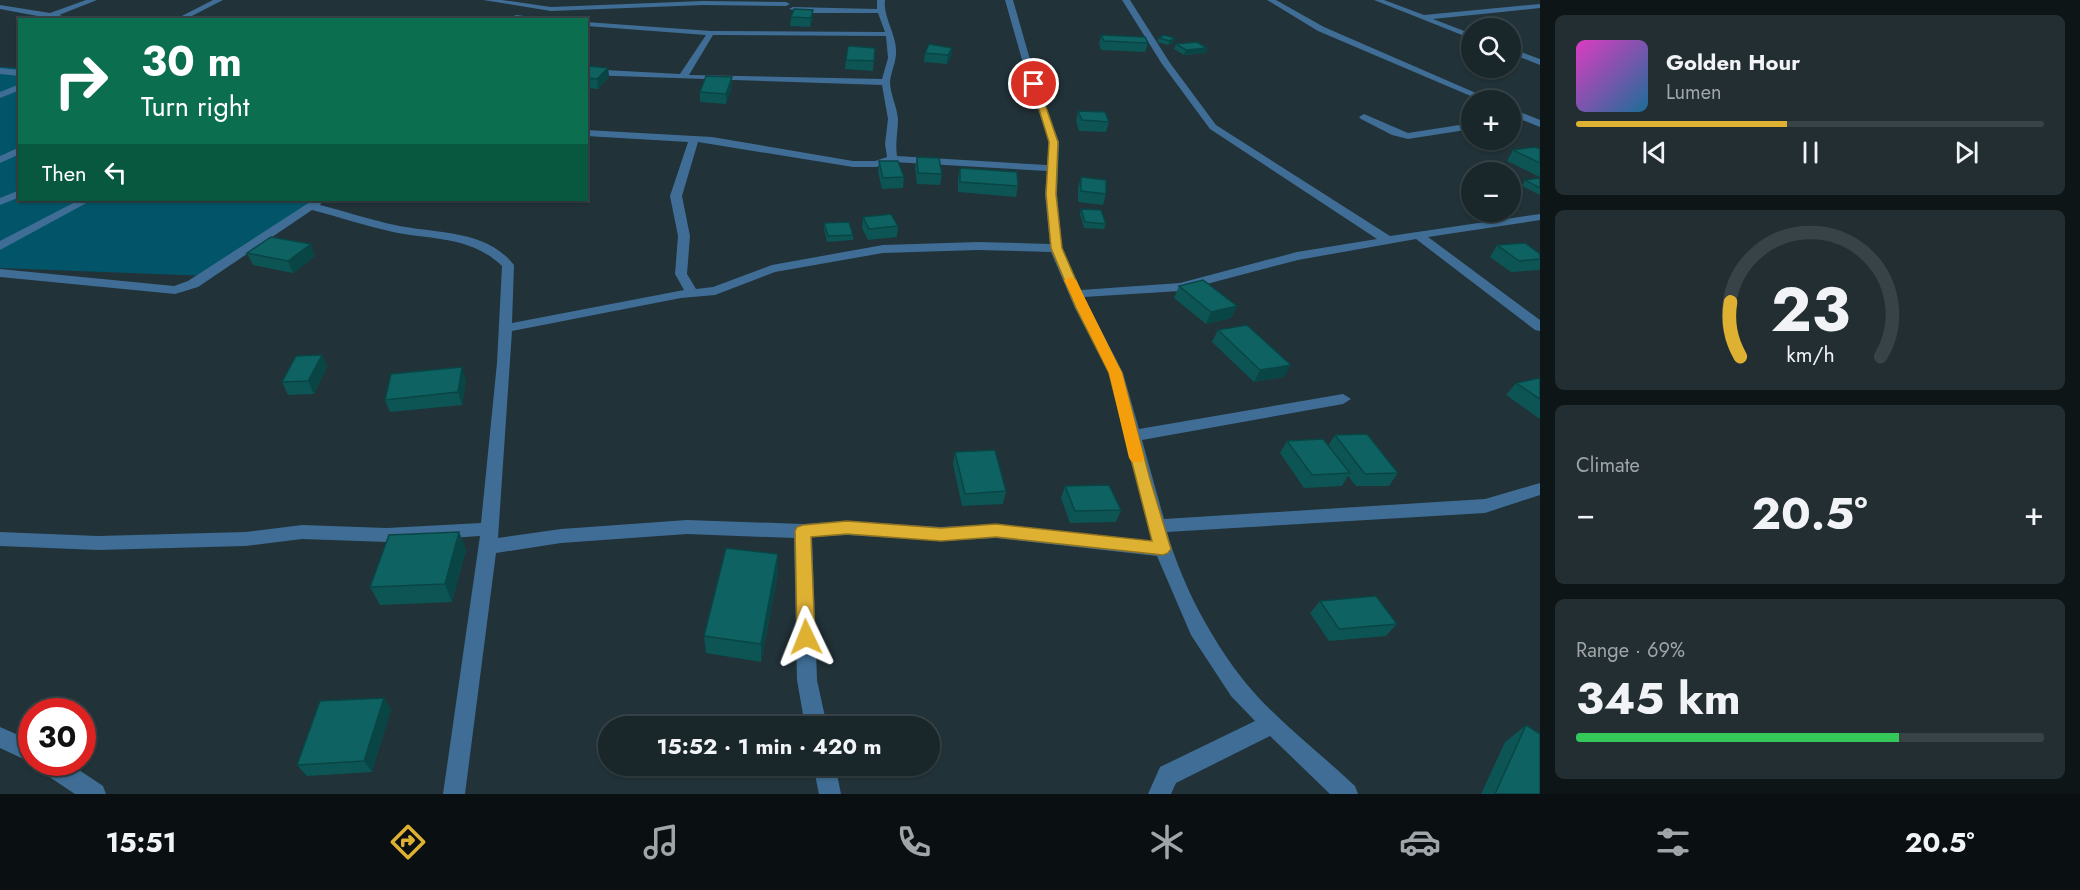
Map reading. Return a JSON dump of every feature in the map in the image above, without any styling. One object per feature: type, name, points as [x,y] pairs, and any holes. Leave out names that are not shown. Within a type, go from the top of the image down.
[{"type":"street","points":[[52,15],[93,0]]},
{"type":"street","points":[[181,18],[219,0]]},
{"type":"street","points":[[487,0],[551,9],[785,2],[789,7],[806,11],[880,11]]},
{"type":"street","points":[[880,0],[880,11],[884,15],[889,34],[892,57],[886,82],[893,119],[890,144],[892,159]]},
{"type":"street","points":[[1009,0],[1029,70],[1054,142],[1051,194],[1056,248],[1076,294],[1116,373],[1163,549],[1198,629],[1238,689],[1347,794]]},
{"type":"street","points":[[1126,0],[1166,64],[1213,127],[1387,240]]},
{"type":"street","points":[[1271,0],[1321,29],[1464,90]]},
{"type":"street","points":[[1378,0],[1461,33]]},
{"type":"street","points":[[1505,0],[1540,14]]},
{"type":"street","points":[[1421,18],[1540,6]]},
{"type":"street","points":[[0,7],[66,18]]},
{"type":"street","points":[[516,17],[524,18]]},
{"type":"street","points":[[588,24],[711,33],[889,34]]},
{"type":"street","points":[[683,77],[711,33]]},
{"type":"street","points":[[1521,54],[1540,62]]},
{"type":"street","points":[[0,71],[18,73]]},
{"type":"street","points":[[588,72],[886,82]]},
{"type":"street","points":[[0,95],[18,88]]},
{"type":"street","points":[[1364,117],[1395,133],[1408,136],[1461,128]]},
{"type":"street","points":[[1521,118],[1540,124]]},
{"type":"street","points":[[588,133],[694,139],[853,164],[876,164],[892,159],[1052,168]]},
{"type":"street","points":[[692,293],[681,274],[684,236],[676,196],[694,139]]},
{"type":"street","points":[[0,160],[18,151]]},
{"type":"street","points":[[0,202],[18,194]]},
{"type":"street","points":[[0,246],[84,201]]},
{"type":"street","points":[[0,273],[165,289],[183,288],[193,284],[316,203],[394,229],[459,237],[488,247],[499,254],[508,265],[506,328],[489,538],[454,794]]},
{"type":"street","points":[[1076,294],[1180,287],[1297,256],[1540,217]]},
{"type":"street","points":[[1418,235],[1540,327]]},
{"type":"street","points":[[506,328],[692,293],[715,291],[772,269],[883,249],[978,246],[1056,248]]},
{"type":"street","points":[[1131,436],[1342,399]]},
{"type":"street","points":[[1156,526],[1485,506],[1540,489]]},
{"type":"street","points":[[0,539],[98,543],[245,539],[302,532],[489,538],[561,536],[687,527],[803,531],[847,528],[941,534],[996,531],[1163,549]]},
{"type":"street","points":[[803,531],[807,680],[814,716]]},
{"type":"street","points":[[1159,794],[1168,776],[1272,724]]},
{"type":"street","points":[[0,737],[18,745]]},
{"type":"street","points":[[68,776],[95,794]]},
{"type":"street","points":[[826,776],[830,794]]},
{"type":"shaded area","points":[[0,67],[18,68],[18,201],[319,201],[208,276],[0,268]]},
{"type":"building","points":[[794,9],[813,10],[811,18],[791,17]]},
{"type":"building","points":[[1101,35],[1145,37],[1148,43],[1104,41]]},
{"type":"building","points":[[1164,35],[1175,38],[1170,41],[1159,38]]},
{"type":"building","points":[[1197,42],[1207,48],[1186,50],[1176,44]]},
{"type":"building","points":[[929,44],[952,48],[948,55],[925,53]]},
{"type":"building","points":[[848,46],[875,48],[874,61],[846,60]]},
{"type":"building","points":[[588,66],[608,68],[597,79],[588,78]]},
{"type":"building","points":[[706,76],[732,77],[726,94],[700,92]]},
{"type":"building","points":[[1078,111],[1105,112],[1109,122],[1082,120]]},
{"type":"building","points":[[1535,147],[1540,149],[1540,163],[1513,150]]},
{"type":"building","points":[[917,157],[939,158],[942,174],[918,173]]},
{"type":"building","points":[[879,161],[898,161],[904,177],[883,178]]},
{"type":"building","points":[[960,168],[1017,172],[1018,186],[960,182]]},
{"type":"building","points":[[1081,177],[1106,180],[1106,194],[1081,191]]},
{"type":"building","points":[[1540,178],[1540,188],[1525,180]]},
{"type":"building","points":[[1081,209],[1101,210],[1106,224],[1085,222]]},
{"type":"building","points":[[891,214],[898,226],[869,229],[863,217]]},
{"type":"building","points":[[849,222],[853,235],[828,236],[824,223]]},
{"type":"building","points":[[271,237],[311,244],[288,261],[247,253]]},
{"type":"building","points":[[1525,243],[1540,254],[1540,259],[1519,261],[1497,245]]},
{"type":"building","points":[[1203,280],[1237,306],[1211,312],[1179,286]]},
{"type":"building","points":[[1247,325],[1291,365],[1260,370],[1218,330]]},
{"type":"building","points":[[322,355],[308,381],[282,382],[296,356]]},
{"type":"building","points":[[462,367],[458,392],[385,400],[391,374]]},
{"type":"building","points":[[1540,378],[1540,399],[1516,383]]},
{"type":"building","points":[[1367,434],[1398,473],[1365,474],[1335,435]]},
{"type":"building","points":[[1323,439],[1350,473],[1312,475],[1287,441]]},
{"type":"building","points":[[995,450],[1006,491],[965,494],[955,452]]},
{"type":"building","points":[[1109,485],[1121,510],[1075,511],[1065,486]]},
{"type":"building","points":[[459,532],[445,584],[370,587],[389,535]]},
{"type":"building","points":[[726,548],[778,554],[761,644],[704,636]]},
{"type":"building","points":[[1376,596],[1397,624],[1339,629],[1320,601]]},
{"type":"building","points":[[384,698],[364,761],[297,765],[320,701]]},
{"type":"building","points":[[1526,725],[1540,734],[1540,794],[1495,794]]},
{"type":"slow traffic","points":[[1070,280],[1116,373],[1137,458]]},
{"type":"route","points":[[806,637],[803,531],[847,528],[941,534],[996,531],[1163,549],[1142,479],[1116,373],[1082,308],[1056,248],[1051,194],[1054,142],[1034,84]]}]
